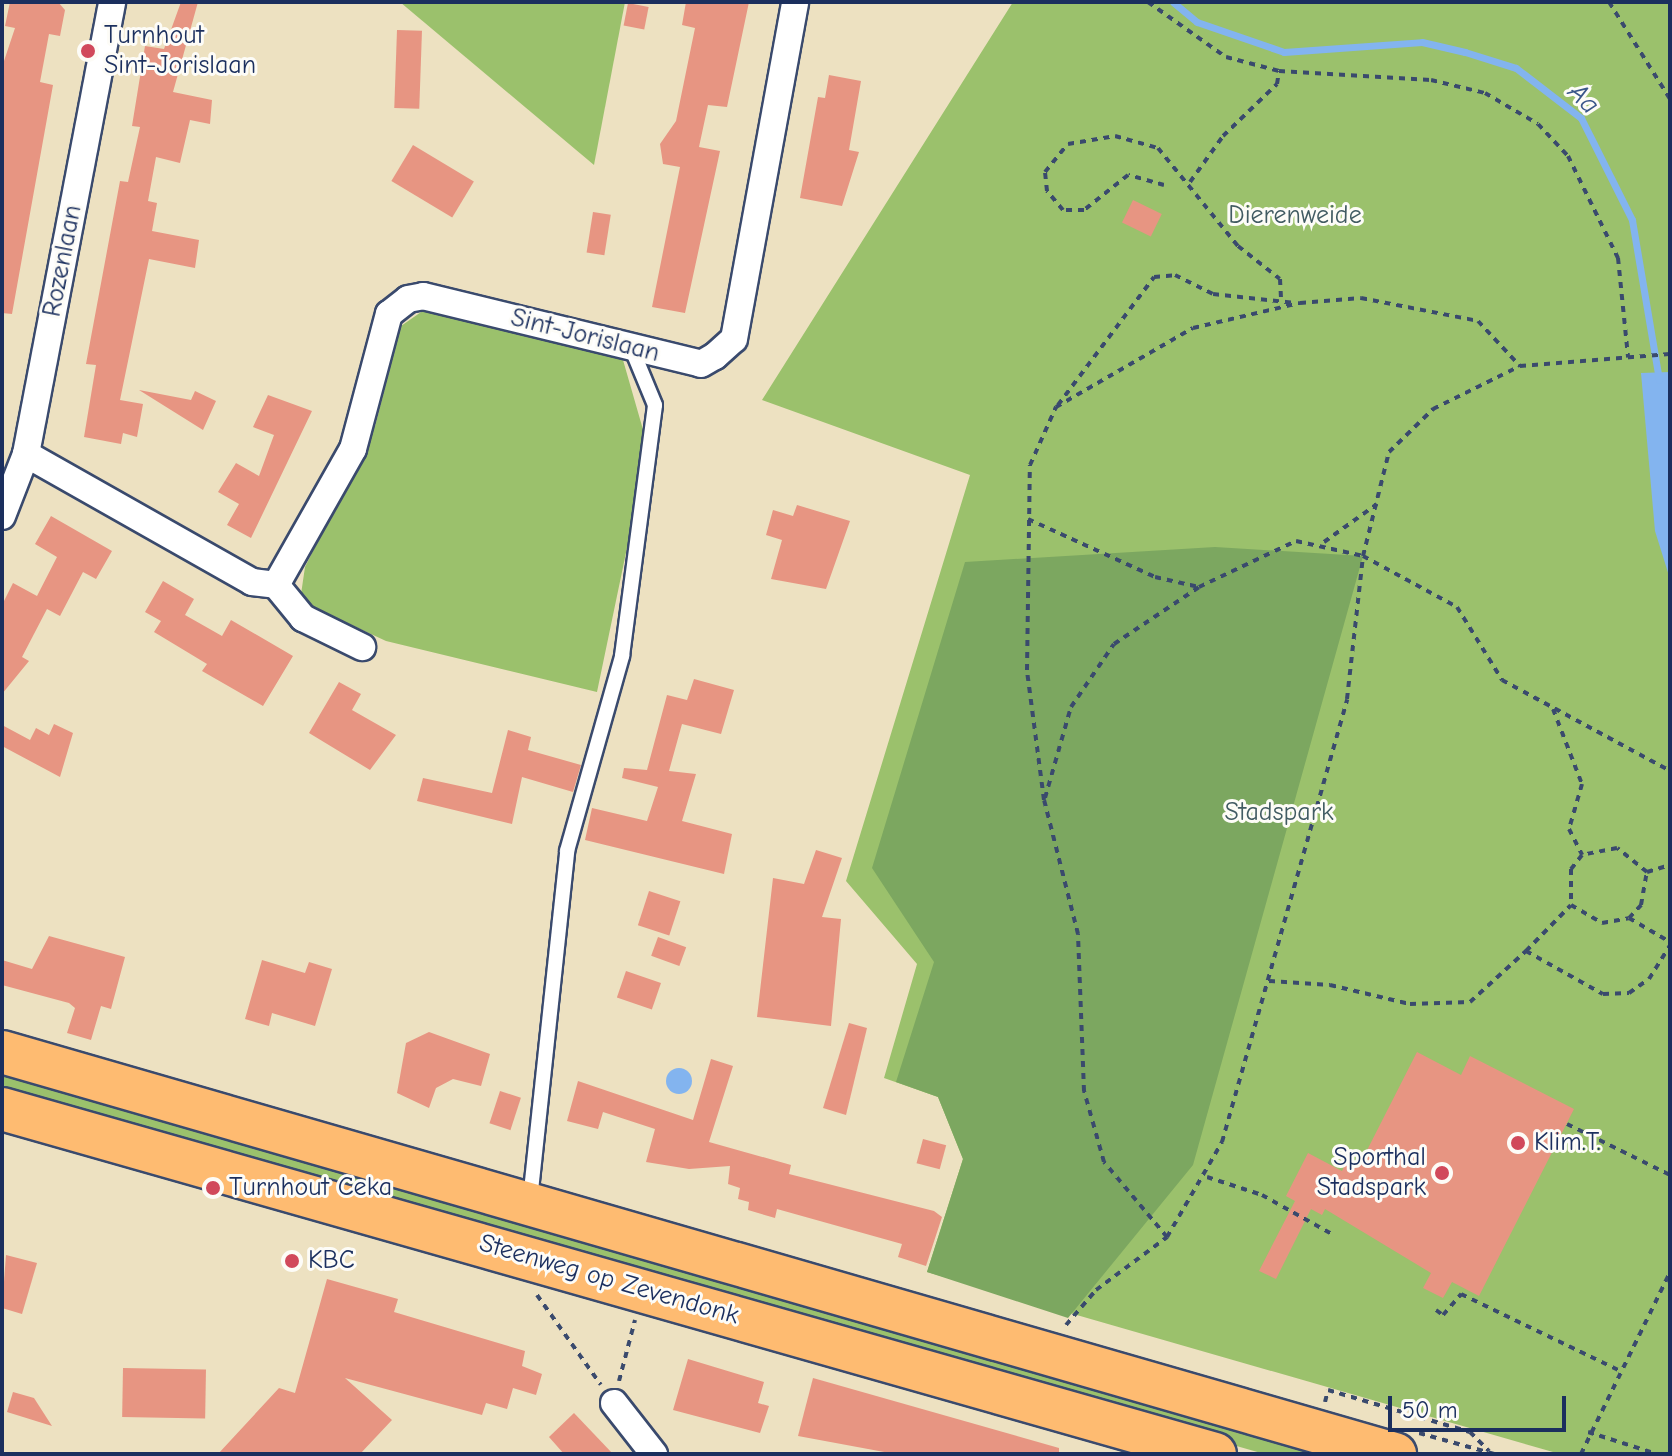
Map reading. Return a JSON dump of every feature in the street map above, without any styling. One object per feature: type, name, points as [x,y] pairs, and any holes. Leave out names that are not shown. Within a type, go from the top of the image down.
[{"type":"main road","name":"Steenweg op Zevendonk","points":[[2,1052],[530,1200],[1395,1454]]},
{"type":"main road","name":"Steenweg op Zevendonk","points":[[2,1109],[1215,1454]]},
{"type":"street","name":"Rozenlaan","points":[[2,516],[26,454],[112,2]]},
{"type":"street","name":"Sint-Jorislaan","points":[[276,585],[353,449],[389,314],[408,299],[423,296],[701,364],[734,339],[795,2]]},
{"type":"street","points":[[26,454],[252,582],[276,585],[303,618],[362,647]]},
{"type":"street","points":[[614,1403],[654,1454]]},
{"type":"lane","points":[[530,1200],[567,851],[622,656],[655,405],[631,347]]},
{"type":"path","points":[[1148,2],[1226,57],[1279,71],[1431,80],[1485,93],[1538,124],[1568,156],[1618,258],[1628,357]]},
{"type":"path","points":[[1609,2],[1670,99]]},
{"type":"path","points":[[1190,182],[1223,136],[1277,84],[1279,71]]},
{"type":"path","points":[[1164,185],[1128,175],[1084,210],[1063,210],[1047,191],[1045,172],[1068,144],[1115,136],[1158,148],[1190,182],[1238,246],[1280,279],[1281,301]]},
{"type":"path","points":[[1167,1237],[1104,1162],[1084,1091],[1078,934],[1044,800],[1027,670],[1030,465],[1056,407],[1154,277],[1175,275],[1213,294],[1300,303]]},
{"type":"path","points":[[1056,407],[1193,328],[1300,303],[1361,298],[1478,321],[1520,366]]},
{"type":"path","points":[[1064,1332],[1096,1290],[1167,1237],[1207,1177],[1269,981],[1347,699],[1363,556],[1389,452],[1433,409],[1520,366],[1670,354]]},
{"type":"path","points":[[1324,542],[1377,504]]},
{"type":"path","points":[[1028,519],[1155,577],[1199,587]]},
{"type":"path","points":[[1044,800],[1071,707],[1114,644],[1199,587],[1296,541],[1324,542],[1363,556],[1457,607],[1502,680],[1670,771]]},
{"type":"path","points":[[1552,707],[1582,784],[1569,829],[1582,855]]},
{"type":"path","points":[[1269,981],[1330,985],[1410,1004],[1470,1002],[1571,905],[1571,869],[1582,855],[1617,848],[1647,872]]},
{"type":"path","points":[[1647,872],[1670,865]]},
{"type":"path","points":[[1571,905],[1602,923],[1629,918],[1641,905],[1647,872]]},
{"type":"path","points":[[1526,951],[1603,994],[1629,993],[1649,979],[1670,944],[1629,918]]},
{"type":"path","points":[[1567,1124],[1670,1175]]},
{"type":"path","points":[[1207,1177],[1262,1195],[1334,1235]]},
{"type":"path","points":[[531,1257],[535,1293],[614,1403]]},
{"type":"path","points":[[1581,1454],[1588,1432],[1670,1272]]},
{"type":"path","points":[[614,1403],[641,1289]]},
{"type":"path","points":[[1436,1310],[1443,1315],[1461,1294],[1620,1371]]},
{"type":"path","points":[[1351,1397],[1376,1408],[1470,1432],[1492,1454]]},
{"type":"path","points":[[1588,1432],[1657,1454]]},
{"type":"green space","points":[[400,2],[625,2],[594,165]]},
{"type":"green space","name":"Stadspark","points":[[1013,2],[1670,2],[1670,1454],[1560,1454],[927,1272],[963,1159],[938,1097],[884,1078],[917,964],[846,881],[970,475],[762,400]]},
{"type":"green space","points":[[424,310],[623,360],[648,447],[597,692],[386,641],[300,601],[305,567],[375,426],[401,326]]},
{"type":"green space","points":[[1215,547],[1363,556],[1193,1165],[1068,1318],[927,1272],[963,1159],[938,1097],[896,1082],[934,962],[872,868],[965,562]]},
{"type":"green space","points":[[2,1066],[1342,1450],[1341,1454],[1264,1454],[2,1092]]},
{"type":"water","points":[[1670,372],[1670,579],[1655,531],[1641,373]]},
{"type":"water","points":[[679,1068],[688,1072],[692,1081],[688,1090],[679,1094],[670,1090],[666,1081],[670,1072]]},
{"type":"building","points":[[10,2],[58,2],[65,10],[60,36],[49,34],[40,82],[53,85],[12,314],[2,313],[2,67],[15,28],[5,26]]},
{"type":"building","points":[[181,2],[198,2],[173,92],[212,100],[210,124],[190,120],[180,163],[156,157],[148,201],[157,203],[152,231],[199,240],[195,268],[149,259],[120,400],[143,404],[137,437],[123,433],[121,444],[84,437],[96,365],[86,364],[120,181],[128,182],[140,127],[132,126],[145,46],[164,49]]},
{"type":"building","points":[[686,2],[749,2],[727,107],[708,105],[699,147],[720,151],[685,313],[652,307],[680,167],[663,164],[660,144],[676,121],[695,28],[682,25]]},
{"type":"building","points":[[628,3],[649,7],[644,30],[624,26]]},
{"type":"building","points":[[397,30],[422,31],[419,109],[394,108]]},
{"type":"building","points":[[829,75],[861,81],[849,150],[859,152],[842,206],[800,198],[818,97],[825,98]]},
{"type":"building","points":[[413,145],[474,182],[452,218],[391,181]]},
{"type":"building","points":[[1133,200],[1162,214],[1151,236],[1122,222]]},
{"type":"building","points":[[593,212],[611,215],[604,255],[587,252]]},
{"type":"building","points":[[139,390],[191,400],[195,391],[216,401],[203,430]]},
{"type":"building","points":[[268,395],[312,411],[251,538],[227,525],[239,504],[218,492],[236,463],[259,476],[274,435],[253,427]]},
{"type":"building","points":[[797,505],[850,521],[826,589],[771,579],[782,540],[766,535],[773,510],[793,516]]},
{"type":"building","points":[[51,516],[112,551],[96,579],[83,572],[60,616],[47,609],[22,657],[29,661],[2,694],[2,605],[13,583],[37,596],[57,557],[35,544]]},
{"type":"building","points":[[163,581],[194,599],[185,615],[222,636],[231,620],[293,656],[263,706],[202,671],[207,664],[154,632],[161,621],[145,612]]},
{"type":"building","points":[[694,679],[734,690],[721,734],[682,724],[669,771],[696,774],[682,821],[732,834],[724,874],[585,840],[592,808],[647,821],[658,787],[622,778],[624,768],[647,770],[667,695],[687,700]]},
{"type":"building","points":[[339,682],[361,694],[352,710],[396,735],[370,770],[309,733]]},
{"type":"building","points":[[54,724],[73,733],[60,777],[2,746],[2,725],[30,740],[36,728],[49,735]]},
{"type":"building","points":[[508,730],[531,737],[528,750],[581,765],[573,792],[522,777],[512,824],[417,801],[423,778],[492,793]]},
{"type":"building","points":[[816,850],[842,858],[822,917],[841,919],[831,1026],[757,1017],[773,878],[804,884]]},
{"type":"building","points":[[649,891],[680,901],[669,935],[638,925]]},
{"type":"building","points":[[49,936],[125,957],[111,1009],[101,1006],[91,1040],[67,1033],[75,1008],[69,1003],[2,985],[2,960],[32,969]]},
{"type":"building","points":[[658,937],[686,947],[679,966],[651,956]]},
{"type":"building","points":[[262,960],[305,973],[309,962],[332,969],[315,1026],[272,1013],[269,1026],[245,1019]]},
{"type":"building","points":[[626,971],[661,983],[652,1010],[617,997]]},
{"type":"building","points":[[849,1023],[867,1028],[846,1115],[823,1108]]},
{"type":"building","points":[[429,1032],[490,1054],[481,1086],[453,1079],[436,1088],[429,1108],[397,1093],[406,1043]]},
{"type":"building","name":"Sporthal Stadspark","points":[[1417,1052],[1461,1075],[1470,1056],[1574,1109],[1479,1296],[1452,1282],[1443,1298],[1423,1288],[1431,1273],[1325,1209],[1322,1215],[1311,1209],[1276,1279],[1259,1271],[1295,1201],[1286,1196],[1308,1153],[1342,1171],[1348,1158],[1360,1164]]},
{"type":"building","points":[[711,1059],[733,1066],[709,1142],[791,1165],[789,1174],[934,1211],[942,1217],[926,1266],[898,1257],[902,1244],[777,1209],[775,1218],[748,1210],[749,1202],[738,1199],[740,1188],[728,1184],[730,1166],[689,1169],[646,1162],[655,1129],[603,1112],[598,1129],[567,1121],[578,1081],[693,1120]]},
{"type":"building","points":[[500,1091],[521,1098],[510,1130],[489,1123]]},
{"type":"building","points":[[923,1139],[946,1145],[940,1169],[917,1163]]},
{"type":"building","points":[[6,1255],[37,1263],[22,1314],[2,1308]]},
{"type":"building","points":[[327,1279],[398,1299],[394,1312],[525,1351],[522,1366],[542,1374],[536,1395],[513,1388],[507,1409],[486,1403],[482,1415],[345,1378],[392,1420],[360,1454],[218,1454],[279,1388],[295,1393]]},
{"type":"building","points":[[688,1359],[764,1382],[758,1403],[769,1406],[760,1433],[673,1410]]},
{"type":"building","points":[[123,1368],[206,1369],[205,1418],[122,1417]]},
{"type":"building","points":[[813,1378],[1059,1448],[1059,1454],[895,1454],[798,1436]]},
{"type":"building","points":[[13,1392],[34,1398],[52,1426],[7,1412]]},
{"type":"building","points":[[574,1413],[613,1454],[564,1454],[549,1437]]},
{"type":"waterway","name":"Aa","points":[[1173,2],[1197,22],[1284,52],[1422,42],[1465,52],[1516,68],[1581,118],[1632,220],[1659,380]]},
{"type":"place","name":"Turnhout Sint-Jorislaan","points":[[88,51]]},
{"type":"place","name":"Klim.T.","points":[[1518,1143]]},
{"type":"place","name":"Sporthal Stadspark","points":[[1442,1173]]},
{"type":"place","name":"Turnhout Ceka","points":[[213,1188]]},
{"type":"place","name":"KBC","points":[[292,1261]]},
{"type":"park label","name":"Dierenweide","points":[[1295,216]]}]
